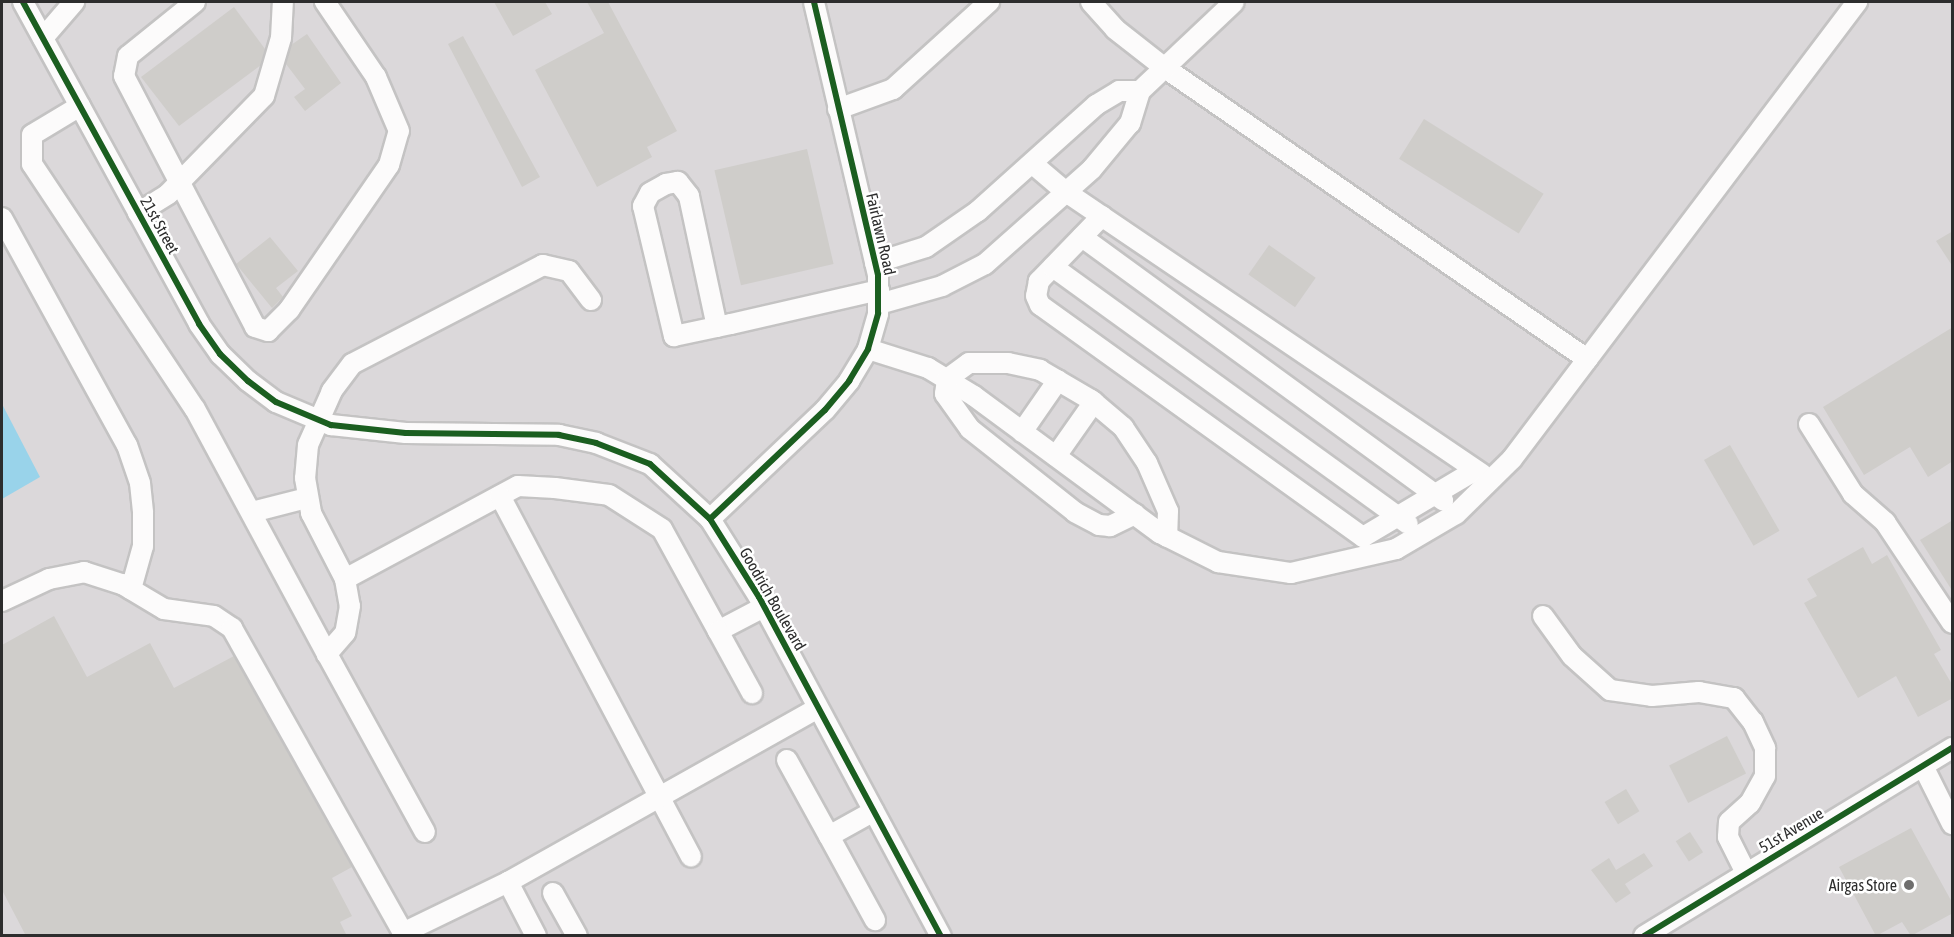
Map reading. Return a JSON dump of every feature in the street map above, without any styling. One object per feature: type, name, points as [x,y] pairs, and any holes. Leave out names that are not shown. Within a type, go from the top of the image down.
[{"type":"street","name":"21st Street","points":[[23,2],[199,324],[220,354],[276,402],[318,422]]},
{"type":"street","points":[[43,38],[74,2]]},
{"type":"street","points":[[195,2],[128,56],[124,76],[255,327],[268,331],[289,310],[389,165],[399,131],[376,77],[325,2]]},
{"type":"street","points":[[138,213],[179,183],[264,96],[281,38],[283,2]]},
{"type":"street","name":"Fairlawn Road","points":[[710,519],[825,410],[868,349],[879,297],[875,263],[814,2]]},
{"type":"street","points":[[838,109],[893,89],[930,60],[989,2]]},
{"type":"street","points":[[1091,2],[1115,29],[1165,68],[1587,359]]},
{"type":"street","points":[[717,327],[688,195],[678,182],[666,184],[650,193],[643,206],[674,336],[942,286],[985,264],[1066,192],[1130,123],[1140,91],[1234,2]]},
{"type":"street","points":[[868,349],[928,368],[1056,456],[1167,537],[1218,562],[1291,573],[1396,549],[1455,514],[1512,459],[1857,2]]},
{"type":"street","points":[[875,263],[926,247],[978,211],[1096,105],[1119,90],[1140,91]]},
{"type":"street","points":[[80,106],[32,135],[32,164],[195,409],[424,832]]},
{"type":"street","points":[[1033,164],[1066,192],[1489,481]]},
{"type":"street","points":[[1102,216],[1036,288],[1040,305],[1363,537],[1373,554]]},
{"type":"street","points":[[2,218],[127,445],[140,483],[143,546],[131,589]]},
{"type":"street","points":[[1082,237],[1437,493],[1455,514]]},
{"type":"street","points":[[327,654],[345,633],[350,606],[345,579],[307,498],[308,445],[332,391],[352,364],[543,265],[569,271],[591,300]]},
{"type":"street","points":[[1053,267],[1398,516],[1419,535]]},
{"type":"street","points":[[1135,514],[1110,526],[1099,525],[1075,512],[970,429],[945,394],[947,380],[956,369],[978,361],[1040,370],[1094,402],[1123,427],[1147,463],[1168,511],[1167,537]]},
{"type":"street","points":[[1022,432],[1058,380]]},
{"type":"street","points":[[1056,456],[1094,402]]},
{"type":"street","name":"Goodrich Boulevard","points":[[318,422],[368,431],[559,435],[596,443],[650,464],[710,519],[764,607],[941,936]]},
{"type":"street","points":[[1809,424],[1853,494],[1885,522],[1953,623]]},
{"type":"street","points":[[1363,537],[1469,474],[1471,467]]},
{"type":"street","points":[[345,579],[518,486],[609,495],[631,506],[662,529],[752,693]]},
{"type":"street","points":[[500,496],[691,856]]},
{"type":"street","points":[[252,512],[307,498]]},
{"type":"street","points":[[2,601],[49,579],[84,572],[131,589],[164,609],[214,616],[232,628],[404,933],[508,882],[818,708]]},
{"type":"street","points":[[718,631],[764,607]]},
{"type":"street","points":[[1543,616],[1572,656],[1610,690],[1652,696],[1699,692],[1734,698],[1753,722],[1765,748],[1765,776],[1750,803],[1729,822],[1728,837],[1746,873]]},
{"type":"street","name":"51st Avenue","points":[[1644,936],[1953,748]]},
{"type":"street","points":[[787,760],[875,920]]},
{"type":"street","points":[[1923,766],[1953,824]]},
{"type":"street","points":[[830,836],[874,811]]},
{"type":"street","points":[[508,882],[536,936]]},
{"type":"street","points":[[554,893],[577,936]]},
{"type":"shaded area","points":[[2,2],[1952,2],[1952,936],[2,936]]},
{"type":"water","points":[[2,404],[40,477],[2,499]]},
{"type":"building","points":[[494,2],[545,2],[552,14],[513,36]]},
{"type":"building","points":[[587,2],[608,2],[677,131],[647,147],[652,157],[597,187],[535,70],[604,33]]},
{"type":"building","points":[[234,7],[265,49],[261,65],[179,126],[141,77]]},
{"type":"building","points":[[307,34],[341,83],[305,111],[294,97],[305,89],[286,64],[291,45]]},
{"type":"building","points":[[463,36],[540,177],[522,187],[448,44]]},
{"type":"building","points":[[1424,119],[1544,194],[1519,234],[1399,159]]},
{"type":"building","points":[[807,149],[834,264],[741,285],[714,170]]},
{"type":"building","points":[[1953,231],[1953,267],[1936,241]]},
{"type":"building","points":[[270,237],[298,271],[276,288],[283,297],[272,308],[236,264]]},
{"type":"building","points":[[1269,245],[1316,278],[1295,307],[1248,274]]},
{"type":"building","points":[[1953,327],[1953,461],[1928,477],[1910,447],[1864,475],[1823,407]]},
{"type":"building","points":[[1730,445],[1780,531],[1754,546],[1704,460]]},
{"type":"building","points":[[1953,520],[1953,592],[1920,540]]},
{"type":"building","points":[[1863,547],[1872,564],[1887,555],[1941,650],[1934,654],[1953,686],[1953,698],[1918,717],[1896,676],[1858,698],[1804,603],[1817,596],[1807,579]]},
{"type":"building","points":[[54,616],[87,677],[150,643],[174,688],[234,656],[352,867],[332,878],[352,916],[340,922],[347,936],[26,936],[2,890],[2,645]]},
{"type":"building","points":[[1727,736],[1746,773],[1688,803],[1669,766]]},
{"type":"building","points":[[1626,789],[1639,811],[1618,824],[1605,802]]},
{"type":"building","points":[[1911,828],[1953,904],[1953,913],[1911,936],[1902,922],[1876,936],[1839,867]]},
{"type":"building","points":[[1690,832],[1703,852],[1689,861],[1676,841]]},
{"type":"building","points":[[1644,853],[1653,866],[1625,884],[1631,893],[1616,903],[1591,870],[1609,858],[1616,870]]},
{"type":"cycle path","points":[[23,2],[199,324],[220,354],[248,381],[276,402],[331,425],[406,433],[559,435],[596,443],[650,464],[710,519],[759,597],[941,936]]},
{"type":"cycle path","points":[[710,519],[825,410],[849,381],[868,349],[878,313],[878,275],[814,2]]},
{"type":"cycle path","points":[[1644,936],[1952,748]]},
{"type":"place","name":"Airgas Store","points":[[1909,885]]}]
